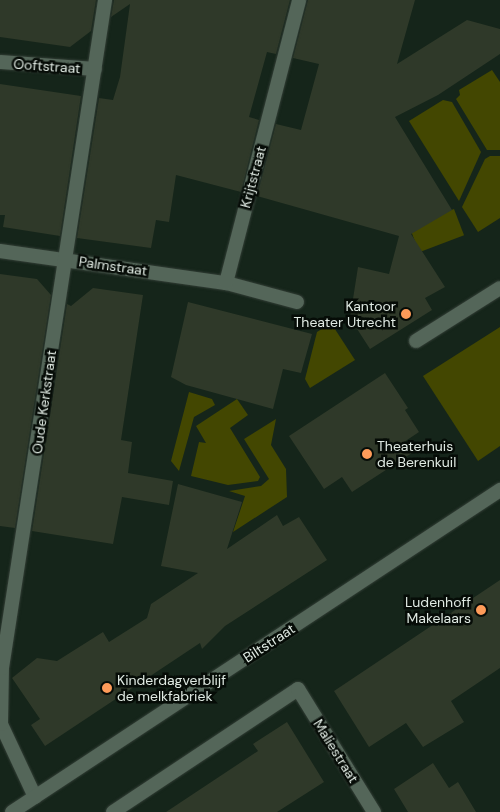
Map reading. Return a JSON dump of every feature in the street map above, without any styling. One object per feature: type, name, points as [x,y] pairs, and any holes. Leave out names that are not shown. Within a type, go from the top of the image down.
[{"type":"street","name":"Oude Kerkstraat","points":[[35,797],[1,724],[2,668],[105,0]]},
{"type":"street","name":"Krijtstraat","points":[[226,283],[300,0]]},
{"type":"street","name":"Ooftstraat","points":[[0,62],[94,70]]},
{"type":"street","name":"Palmstraat","points":[[0,251],[226,283]]},
{"type":"street","points":[[226,283],[297,302]]},
{"type":"street","points":[[416,341],[500,288]]},
{"type":"street","name":"Biltstraat","points":[[12,812],[500,490]]},
{"type":"street","name":"Maliestraat","points":[[113,812],[298,689],[374,812]]},
{"type":"shaded area","points":[[492,70],[500,82],[500,150],[487,150],[456,99],[460,95],[459,90]]},
{"type":"shaded area","points":[[443,100],[452,102],[481,152],[459,201],[409,121]]},
{"type":"shaded area","points":[[490,156],[500,156],[500,218],[478,232],[462,207],[485,159]]},
{"type":"shaded area","points":[[454,209],[464,235],[419,252],[409,226]]},
{"type":"shaded area","points":[[331,323],[355,360],[310,388],[305,379],[317,332]]},
{"type":"shaded area","points":[[500,327],[500,446],[478,461],[423,376]]},
{"type":"shaded area","points":[[189,392],[212,399],[215,405],[194,417],[179,471],[171,461]]},
{"type":"shaded area","points":[[237,399],[248,415],[230,428],[260,477],[258,481],[228,485],[191,476],[199,442],[206,443],[196,426]]},
{"type":"shaded area","points":[[276,419],[271,445],[286,469],[287,497],[233,532],[245,496],[229,491],[261,486],[269,479],[244,439]]},
{"type":"building","points":[[0,0],[96,0],[91,31],[70,47],[0,37]]},
{"type":"building","points":[[114,0],[290,0],[276,54],[267,52],[249,117],[259,120],[241,192],[176,175],[169,222],[156,220],[151,248],[77,238],[99,98],[113,100],[120,77],[130,4],[111,17]]},
{"type":"building","points":[[308,0],[415,0],[397,64],[467,20],[500,29],[500,54],[438,95],[395,117],[452,210],[411,234],[445,287],[425,298],[432,310],[370,349],[350,318],[358,267],[389,274],[399,236],[257,196],[276,124],[301,130],[319,64],[293,58]]},
{"type":"building","points":[[0,84],[81,96],[60,236],[3,227],[5,215],[0,215]]},
{"type":"building","points":[[0,274],[37,279],[51,295],[15,528],[0,526]]},
{"type":"building","points":[[93,288],[143,295],[121,440],[132,442],[128,473],[173,481],[169,505],[122,497],[113,544],[32,531],[67,304],[71,306]]},
{"type":"building","points":[[188,302],[312,334],[301,373],[283,369],[273,409],[186,385],[171,377]]},
{"type":"building","points":[[385,373],[408,408],[405,410],[419,432],[404,442],[412,453],[352,492],[342,477],[324,489],[289,436]]},
{"type":"building","points":[[178,484],[242,502],[227,549],[277,515],[283,526],[299,517],[327,560],[225,626],[202,649],[200,643],[45,746],[31,725],[40,719],[12,678],[37,658],[57,661],[103,632],[109,642],[147,618],[151,604],[198,573],[161,566]]},
{"type":"building","points":[[500,580],[500,668],[451,701],[464,722],[423,747],[406,723],[369,747],[334,691]]},
{"type":"building","points":[[287,722],[324,782],[277,812],[166,812],[258,751],[253,744]]},
{"type":"building","points":[[433,763],[449,788],[458,782],[476,812],[408,812],[394,789]]},
{"type":"place","name":"Kantoor Theater Utrecht","points":[[406,314]]},
{"type":"place","name":"Theaterhuis de Berenkuil","points":[[367,454]]},
{"type":"place","name":"Ludenhoff Makelaars","points":[[481,610]]},
{"type":"place","name":"Kinderdagverblijf de melkfabriek","points":[[107,688]]}]
